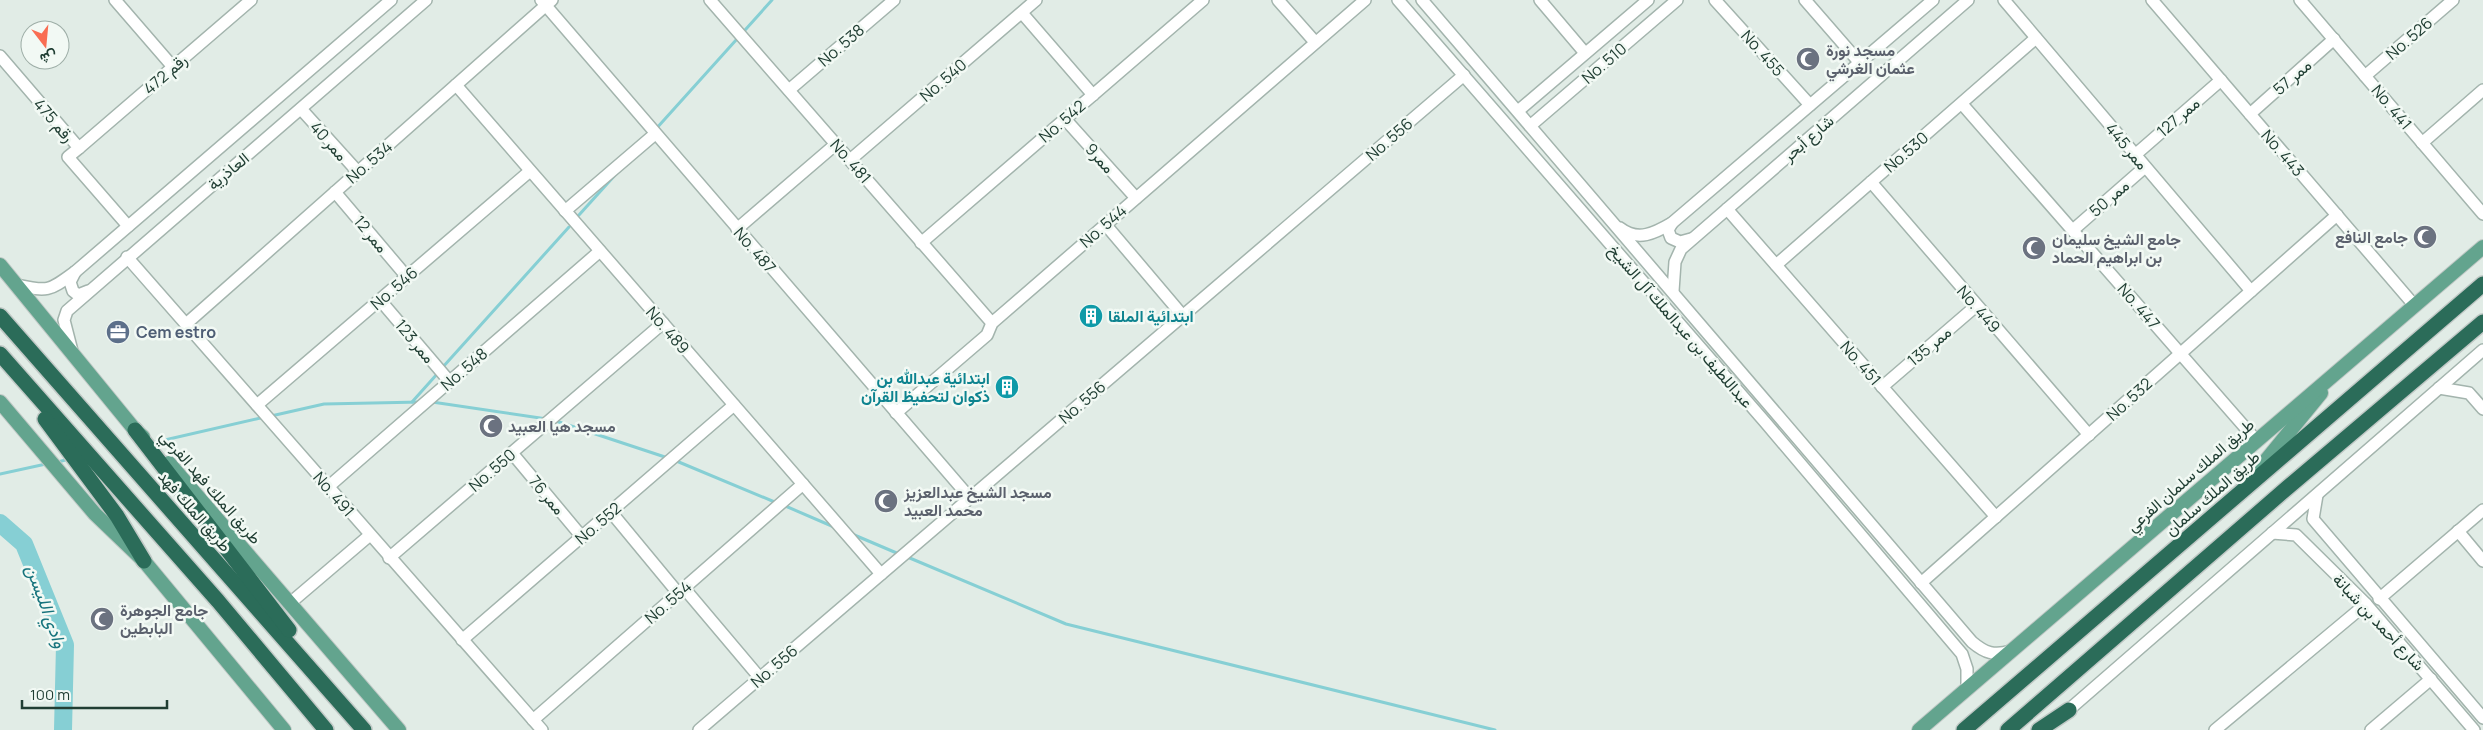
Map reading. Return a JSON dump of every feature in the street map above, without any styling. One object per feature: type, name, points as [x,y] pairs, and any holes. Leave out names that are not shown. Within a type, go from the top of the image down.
[{"type":"highway","name":"طريق الملك سلمان","points":[[1964,730],[2242,489],[2483,284]]},
{"type":"highway","name":"طريق الملك فهد","points":[[0,316],[364,730]]},
{"type":"highway","points":[[2008,730],[2287,488],[2483,322]]},
{"type":"highway","points":[[0,354],[218,600],[326,730]]},
{"type":"highway","points":[[15,372],[38,410],[117,516],[144,561]]},
{"type":"highway","points":[[134,430],[322,671],[334,695]]},
{"type":"highway","points":[[2039,730],[2068,710]]},
{"type":"main road","name":"طريق الملك سلمان الفرعي","points":[[1920,730],[2483,247]]},
{"type":"main road","name":"طريق الملك فهد الفرعي","points":[[0,264],[134,430],[157,449],[398,730]]},
{"type":"main road","points":[[2242,489],[2344,366]]},
{"type":"main road","points":[[0,402],[95,514],[144,561],[284,730]]},
{"type":"street","points":[[115,0],[173,67]]},
{"type":"street","name":"رقم 472","points":[[79,148],[251,0]]},
{"type":"street","name":"العاذرية","points":[[17,285],[42,290],[52,288],[75,272],[391,0]]},
{"type":"street","name":"العاذرية","points":[[74,358],[64,320],[67,311],[88,290],[426,0]]},
{"type":"street","points":[[713,4],[726,0]]},
{"type":"street","name":"No. 538","points":[[789,90],[894,0]]},
{"type":"street","name":"No. 540","points":[[850,160],[1036,0]]},
{"type":"street","name":"No. 542","points":[[921,243],[1203,0]]},
{"type":"street","points":[[1278,0],[1315,42]]},
{"type":"street","name":"No. 544","points":[[896,413],[987,335],[992,323],[1365,0]]},
{"type":"street","name":"عبداللطيف بن عبدالملك آل الشيخ","points":[[1398,0],[1765,422],[1962,654]]},
{"type":"street","name":"عبداللطيف بن عبدالملك آل الشيخ","points":[[1422,0],[1972,642]]},
{"type":"street","points":[[1540,0],[1586,53]]},
{"type":"street","name":"No. 510","points":[[1518,111],[1648,0]]},
{"type":"street","name":"No. 510","points":[[1530,126],[1677,0]]},
{"type":"street","name":"No. 455","points":[[1715,0],[1810,105]]},
{"type":"street","points":[[1805,0],[1859,62]]},
{"type":"street","name":"شارع أبحر","points":[[1608,218],[1628,234],[1651,235],[1672,222],[1933,0]]},
{"type":"street","name":"شارع أبحر","points":[[1673,291],[1675,262],[1680,249],[1968,0]]},
{"type":"street","name":"ممر 445","points":[[2004,0],[2250,291]]},
{"type":"street","name":"No. 443","points":[[2152,0],[2414,305]]},
{"type":"street","name":"No. 441","points":[[2300,0],[2483,214]]},
{"type":"street","name":"No. 526","points":[[2365,76],[2451,1]]},
{"type":"street","name":"No. 534","points":[[186,324],[547,2]]},
{"type":"street","name":"No. 487","points":[[547,2],[655,134],[970,498]]},
{"type":"street","name":"No. 481","points":[[713,4],[992,323]]},
{"type":"street","points":[[1022,12],[1093,95]]},
{"type":"street","name":"No.530","points":[[1776,265],[2036,38]]},
{"type":"street","name":"ممر 57","points":[[2250,114],[2334,40]]},
{"type":"street","name":"رقم 475","points":[[0,56],[79,148],[68,157],[128,226]]},
{"type":"street","name":"No. 556","points":[[699,730],[1464,75]]},
{"type":"street","name":"ممر 127","points":[[2135,155],[2221,80]]},
{"type":"street","name":"No. 489","points":[[456,85],[881,574]]},
{"type":"street","points":[[2422,142],[2483,90]]},
{"type":"street","points":[[1531,100],[1528,111],[1530,116],[1538,117],[1544,114]]},
{"type":"street","name":"No. 447","points":[[1962,104],[2256,440]]},
{"type":"street","name":"ممر 40","points":[[301,109],[358,172]]},
{"type":"street","name":"ممر9","points":[[1065,119],[1136,198]]},
{"type":"street","points":[[565,211],[655,134]]},
{"type":"street","points":[[738,229],[836,144]]},
{"type":"street","name":"ممر 50","points":[[2073,230],[2145,167]]},
{"type":"street","name":"No. 546","points":[[257,406],[530,171]]},
{"type":"street","name":"No. 449","points":[[1871,182],[1976,306],[2089,434]]},
{"type":"street","name":"ممر 12","points":[[336,192],[407,277]]},
{"type":"street","name":"No. 451","points":[[1727,209],[1996,517]]},
{"type":"street","name":"No. 532","points":[[1921,584],[2337,215]]},
{"type":"street","points":[[1672,222],[1668,230],[1675,242],[1692,238]]},
{"type":"street","points":[[1105,224],[1183,316]]},
{"type":"street","name":"No. 548","points":[[328,487],[600,251]]},
{"type":"street","name":"No. 491","points":[[127,257],[389,558],[542,730]]},
{"type":"street","points":[[75,272],[70,282],[73,291],[78,294],[88,290]]},
{"type":"street","name":"ممر 123","points":[[380,300],[450,382]]},
{"type":"street","name":"ممر 135","points":[[1882,386],[1976,306]]},
{"type":"street","name":"No. 550","points":[[389,558],[663,323]]},
{"type":"street","points":[[2045,730],[2440,388],[2482,354]]},
{"type":"street","points":[[2440,388],[2469,393],[2483,410]]},
{"type":"street","name":"No. 552","points":[[462,640],[734,405]]},
{"type":"street","name":"ممر 76","points":[[512,453],[582,537]]},
{"type":"street","name":"No. 554","points":[[533,720],[802,484]]},
{"type":"street","name":"شارع أحمد بن شبانة","points":[[2317,494],[2313,519],[2483,718]]},
{"type":"street","points":[[2380,599],[2483,510]]},
{"type":"street","points":[[611,512],[760,678]]},
{"type":"street","points":[[2458,531],[2483,561]]},
{"type":"street","name":"شارع أحمد بن شبانة","points":[[2272,533],[2296,536],[2366,604],[2474,730]]},
{"type":"street","points":[[289,604],[370,535]]},
{"type":"street","points":[[2215,730],[2366,604]]},
{"type":"street","points":[[1967,689],[1968,669],[1962,654],[1967,653],[1972,642],[1989,653],[1998,654],[2012,650]]},
{"type":"street","points":[[2371,730],[2431,679]]},
{"type":"waterway","points":[[655,130],[772,0]]},
{"type":"waterway","points":[[579,215],[616,174]]},
{"type":"waterway","points":[[442,368],[569,227]]},
{"type":"waterway","points":[[412,402],[438,373]]},
{"type":"waterway","points":[[271,416],[324,404],[421,402]]},
{"type":"waterway","points":[[432,402],[547,419]]},
{"type":"waterway","points":[[156,442],[265,417]]},
{"type":"waterway","points":[[553,420],[668,458]]},
{"type":"waterway","points":[[58,462],[69,459]]},
{"type":"waterway","points":[[674,460],[777,503]]},
{"type":"waterway","points":[[0,474],[46,464]]},
{"type":"waterway","points":[[783,505],[834,527]]},
{"type":"waterway","name":"وادي الليسن","points":[[0,523],[24,544],[65,645],[63,730]]},
{"type":"waterway","points":[[852,534],[899,554]]},
{"type":"waterway","points":[[905,556],[1066,624],[1495,730]]},
{"type":"place","name":"مسجد نورة عثمان الغرشي","points":[[1808,59]]},
{"type":"place","name":"جامع النافع","points":[[2425,237]]},
{"type":"place","name":"جامع الشيخ سليمان بن ابراهيم الحماد","points":[[2034,248]]},
{"type":"place","name":"ابتدائية الملقا","points":[[1091,316]]},
{"type":"place","name":"Cem estro","points":[[118,332]]},
{"type":"place","name":"ابتدائية عبدالله بن ذكوان لتحفيظ القرآن","points":[[1007,387]]},
{"type":"place","name":"مسجد هيا العبيد","points":[[491,426]]},
{"type":"place","name":"مسجد الشيخ عبدالعزيز محمد العبيد","points":[[886,501]]},
{"type":"place","name":"جامع الجوهرة البابطين","points":[[102,619]]}]
